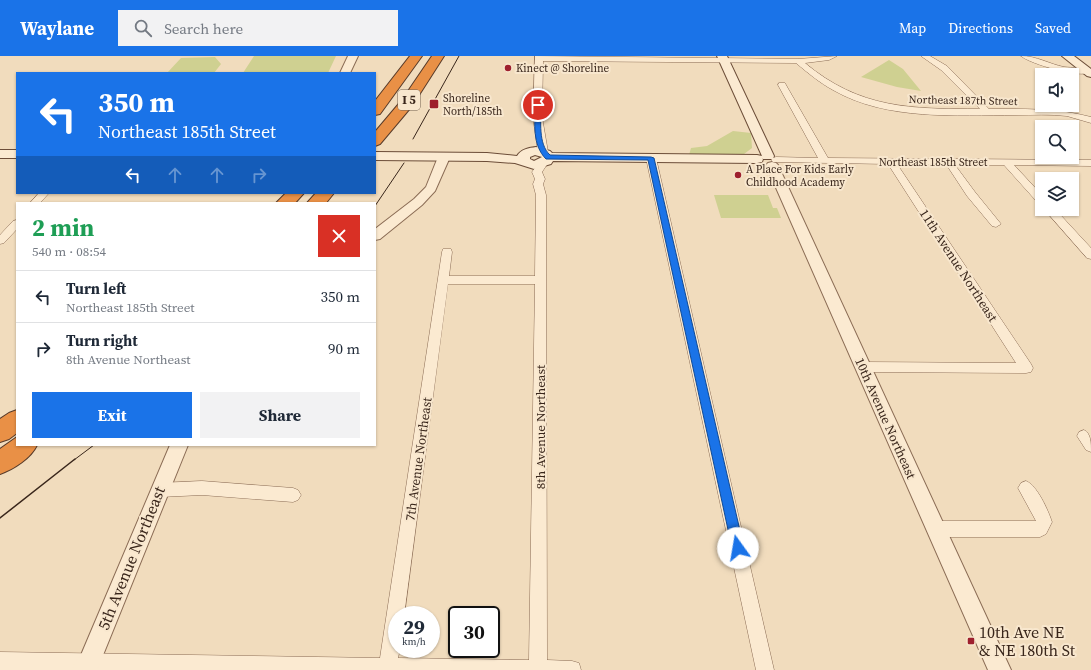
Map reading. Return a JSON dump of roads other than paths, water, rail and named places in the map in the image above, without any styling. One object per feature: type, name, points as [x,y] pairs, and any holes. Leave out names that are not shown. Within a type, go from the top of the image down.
[{"type":"highway","name":"I 5","points":[[376,110],[416,56]]},
{"type":"highway","name":"I 5","points":[[376,140],[406,103],[438,56]]},
{"type":"highway","points":[[287,202],[295,194]]},
{"type":"highway","points":[[317,202],[325,194]]},
{"type":"highway","points":[[0,432],[16,421]]},
{"type":"highway","points":[[0,463],[24,446]]},
{"type":"main road","points":[[1067,56],[1089,73]]},
{"type":"main road","name":"10th Avenue Northeast","points":[[723,58],[768,160]]},
{"type":"main road","points":[[0,154],[16,154]]},
{"type":"main road","points":[[376,156],[526,157]]},
{"type":"main road","name":"Northeast 185th Street","points":[[526,157],[768,160]]},
{"type":"street","points":[[345,72],[353,56]]},
{"type":"street","points":[[539,57],[723,58],[798,62],[829,58],[833,56]]},
{"type":"street","points":[[925,56],[944,68],[986,112]]},
{"type":"street","points":[[1025,56],[1061,69],[1089,73]]},
{"type":"street","name":"8th Avenue Northeast","points":[[538,184],[540,179],[537,172],[545,158],[539,139],[537,74],[539,57]]},
{"type":"street","name":"Northeast 187th Street","points":[[798,62],[811,73],[849,95],[865,102],[887,107],[922,112],[1050,112],[1069,114],[1091,120]]},
{"type":"street","points":[[782,85],[825,161]]},
{"type":"street","points":[[526,157],[535,147],[539,139]]},
{"type":"street","points":[[376,235],[418,202],[431,188],[444,157]]},
{"type":"street","name":"8th Avenue Northeast","points":[[526,157],[530,168],[530,175],[538,184],[541,195],[538,670]]},
{"type":"street","points":[[651,158],[765,670]]},
{"type":"street","name":"Northeast 185th Street","points":[[768,160],[1091,163]]},
{"type":"street","name":"10th Avenue Northeast","points":[[768,160],[1000,670]]},
{"type":"street","name":"11th Avenue Northeast","points":[[863,367],[1026,368],[891,162]]},
{"type":"street","points":[[949,162],[971,194],[996,224]]},
{"type":"street","points":[[1006,162],[1035,194]]},
{"type":"street","points":[[36,202],[43,194]]},
{"type":"street","points":[[1056,216],[1090,252]]},
{"type":"street","points":[[0,242],[16,224]]},
{"type":"street","name":"7th Avenue Northeast","points":[[388,667],[447,252]]},
{"type":"street","points":[[443,280],[541,280]]},
{"type":"street","name":"5th Avenue Northeast","points":[[86,666],[179,446]]},
{"type":"street","points":[[160,490],[202,488],[293,495]]},
{"type":"street","points":[[936,529],[1040,529],[1044,522],[1026,488]]},
{"type":"street","points":[[0,661],[86,666],[388,667],[572,670]]},
{"type":"tram line","points":[[413,139],[459,56]]},
{"type":"tram line","points":[[376,205],[404,163]]},
{"type":"tram line","points":[[74,460],[93,446]]},
{"type":"tram line","points":[[0,518],[75,459]]},
{"type":"place","name":"Kinect @ Shoreline","points":[[508,68]]},
{"type":"place","name":"Shoreline North/185th","points":[[434,104]]},
{"type":"place","name":"A Place For Kids Early Childhood Academy","points":[[738,175]]},
{"type":"place","name":"10th Ave NE & NE 180th St","points":[[971,641]]}]
